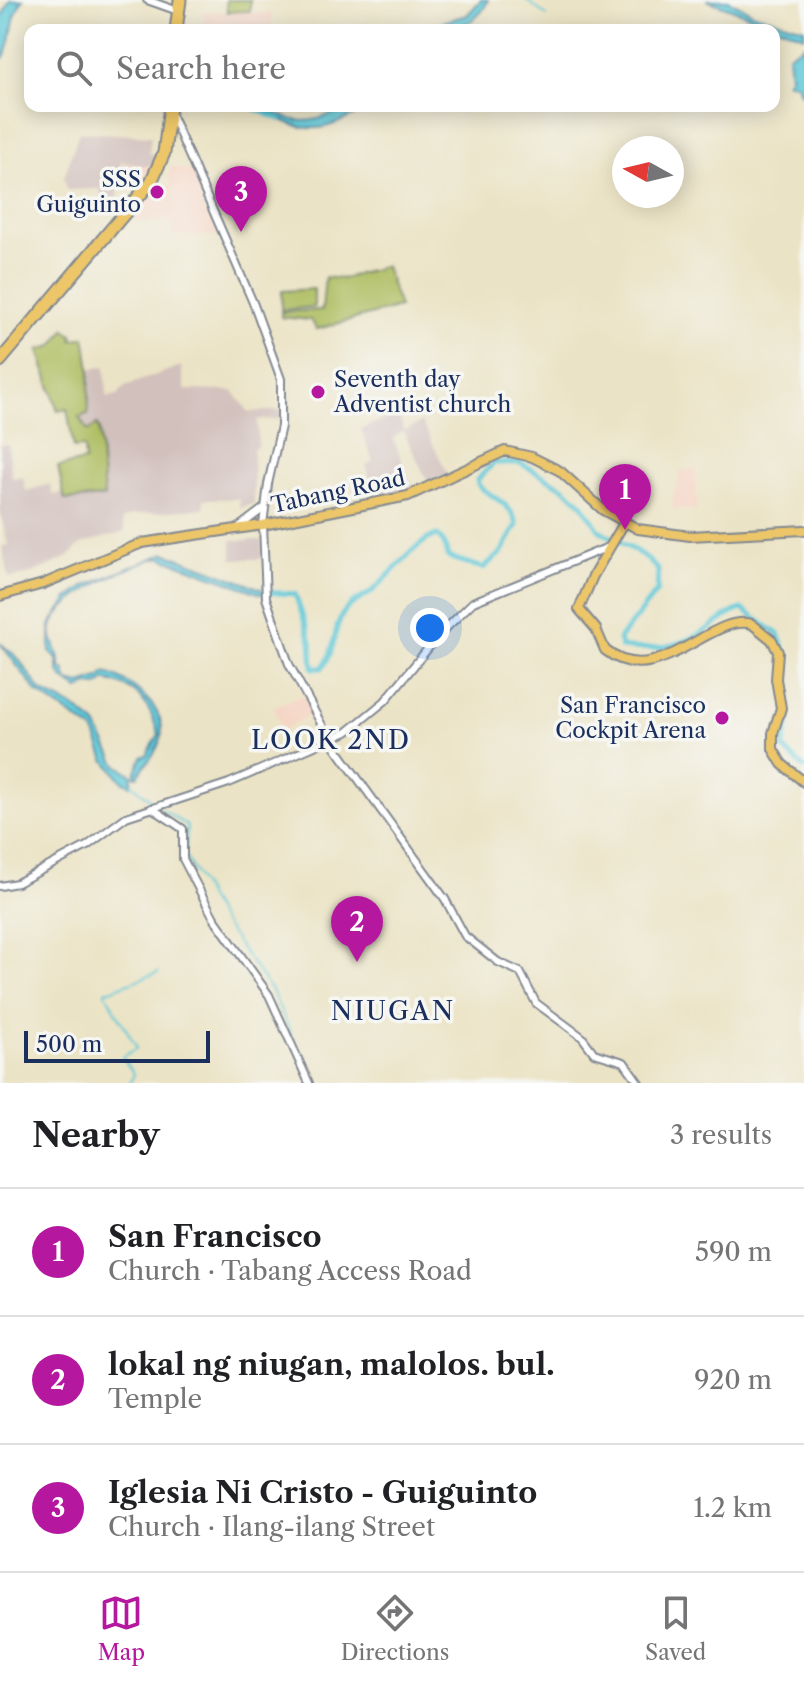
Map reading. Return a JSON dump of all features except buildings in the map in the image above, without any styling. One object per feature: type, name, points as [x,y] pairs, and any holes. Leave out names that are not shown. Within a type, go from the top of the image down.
[{"type":"highway","points":[[0,360],[151,177],[162,152],[168,112]]},
{"type":"main road","name":"Tabang Road","points":[[0,596],[43,584],[142,543],[263,525],[408,496],[505,451],[524,454],[560,471],[603,510],[624,523],[656,533],[690,536],[804,530]]},
{"type":"main road","points":[[624,523],[579,609],[596,629],[605,650],[629,660],[660,659],[735,623],[752,624],[772,640],[778,652],[776,679],[781,708],[773,733],[773,749],[782,764],[804,782]]},
{"type":"street","points":[[147,0],[180,6]]},
{"type":"street","points":[[171,112],[258,315],[281,379],[281,426],[263,525],[266,592],[289,664],[330,740],[445,899],[465,936],[498,962],[518,970],[536,1003],[582,1037],[594,1053],[624,1062],[639,1083]]},
{"type":"street","points":[[238,528],[264,508]]},
{"type":"street","points":[[0,886],[38,872],[96,841],[126,817],[229,783],[330,740],[363,721],[385,701],[439,635],[473,602],[575,563],[612,542]]},
{"type":"street","points":[[154,807],[183,829],[183,859],[214,918],[269,995],[309,1083]]},
{"type":"shaded area","points":[[204,12],[272,13],[272,24],[183,24],[204,23]]},
{"type":"shaded area","points":[[79,132],[151,136],[149,153],[158,155],[153,167],[121,162],[118,199],[101,199],[100,189],[67,190],[64,177]]},
{"type":"shaded area","points":[[122,163],[153,167],[138,189],[118,189]]},
{"type":"shaded area","points":[[170,166],[193,171],[204,194],[204,213],[211,214],[222,236],[172,235],[172,222],[133,221],[125,216],[152,183],[169,185]]},
{"type":"shaded area","points":[[105,366],[107,397],[118,395],[125,386],[181,366],[185,390],[233,391],[249,412],[281,410],[281,419],[257,420],[258,446],[253,449],[254,504],[240,508],[239,499],[204,499],[204,508],[132,515],[122,520],[125,531],[122,533],[81,544],[68,557],[28,575],[9,578],[2,547],[8,545],[0,511],[0,445],[8,444],[12,478],[23,476],[26,491],[50,484],[53,495],[63,493],[58,467],[86,461],[84,446],[74,448],[69,418],[88,414],[90,369]]},
{"type":"shaded area","points":[[398,413],[404,431],[422,422],[448,475],[429,484],[403,431],[393,438],[413,490],[376,502],[366,465],[373,461],[361,429]]},
{"type":"shaded area","points":[[695,469],[697,510],[674,509],[672,503],[681,470]]},
{"type":"shaded area","points":[[232,540],[262,540],[262,559],[232,559]]},
{"type":"shaded area","points":[[304,695],[314,712],[283,730],[273,707]]},
{"type":"green space","points":[[226,0],[250,0],[250,11],[227,12]]},
{"type":"green space","points":[[385,266],[399,307],[317,329],[310,320],[281,317],[281,312],[322,310],[325,277],[342,279]]},
{"type":"green space","points":[[314,289],[314,307],[281,310],[282,291]]},
{"type":"green space","points":[[65,329],[73,336],[72,340],[85,337],[90,369],[88,414],[79,417],[88,431],[97,425],[99,429],[104,497],[65,500],[58,467],[85,461],[84,447],[74,448],[67,409],[58,411],[39,350],[53,346]]},
{"type":"water","points":[[10,0],[23,0],[0,62],[0,21]]},
{"type":"water","points":[[481,0],[488,0],[483,10],[467,23],[436,24],[467,15]]},
{"type":"water","points":[[707,0],[728,0],[755,14],[804,28],[804,36],[780,27],[780,24],[772,24]]},
{"type":"water","points":[[803,45],[804,93],[800,93],[797,84],[786,82],[790,76],[788,55]]},
{"type":"water","points":[[264,112],[304,121],[338,112],[358,112],[325,127],[303,127]]},
{"type":"water","points":[[165,553],[264,590],[264,595],[160,557],[138,564]]},
{"type":"water","points":[[128,569],[67,605],[57,616],[52,632],[60,669],[64,669],[68,681],[81,684],[102,677],[104,673],[135,688],[153,706],[162,729],[160,741],[138,776],[134,776],[142,757],[147,755],[159,734],[146,705],[127,687],[105,680],[98,686],[87,685],[79,690],[66,681],[61,675],[58,661],[50,651],[50,625],[68,599],[86,586]]},
{"type":"water","points":[[0,643],[17,657],[41,691],[74,707],[96,725],[116,764],[132,775],[131,785],[122,781],[105,760],[94,731],[37,692]]},
{"type":"waterway","points":[[526,0],[547,16]]},
{"type":"waterway","points":[[262,112],[280,119]]},
{"type":"waterway","points":[[264,592],[295,594],[311,641],[313,668],[322,668],[330,656],[345,611],[371,592],[429,539],[437,535],[444,543],[448,557],[483,568],[501,553],[517,525],[511,511],[479,486],[477,480],[494,463],[520,463],[566,489],[582,504],[599,530],[644,556],[658,570],[657,591],[619,639],[621,647],[658,648],[681,642],[742,609],[778,634],[785,651],[790,719],[783,748],[804,768]]},
{"type":"waterway","points":[[131,783],[157,805]]},
{"type":"waterway","points":[[162,809],[187,826],[186,849]]},
{"type":"waterway","points":[[185,855],[218,916],[273,993],[303,1061]]},
{"type":"waterway","points":[[130,1083],[134,1074],[122,1057],[137,1048],[105,992],[159,972]]},
{"type":"place","name":"SSS Guiguinto","points":[[157,192]]},
{"type":"place","name":"Iglesia Ni Cristo - Guiguinto","points":[[241,232]]},
{"type":"place","name":"Seventh day Adventist church","points":[[318,392]]},
{"type":"place","name":"San Francisco","points":[[625,530]]},
{"type":"place","name":"San Francisco Cockpit Arena","points":[[722,718]]},
{"type":"place","name":"lokal ng niugan, malolos. bul.","points":[[357,962]]},
{"type":"district","name":"LOOK 2ND","points":[[331,740]]},
{"type":"district","name":"NIUGAN","points":[[393,1011]]}]
